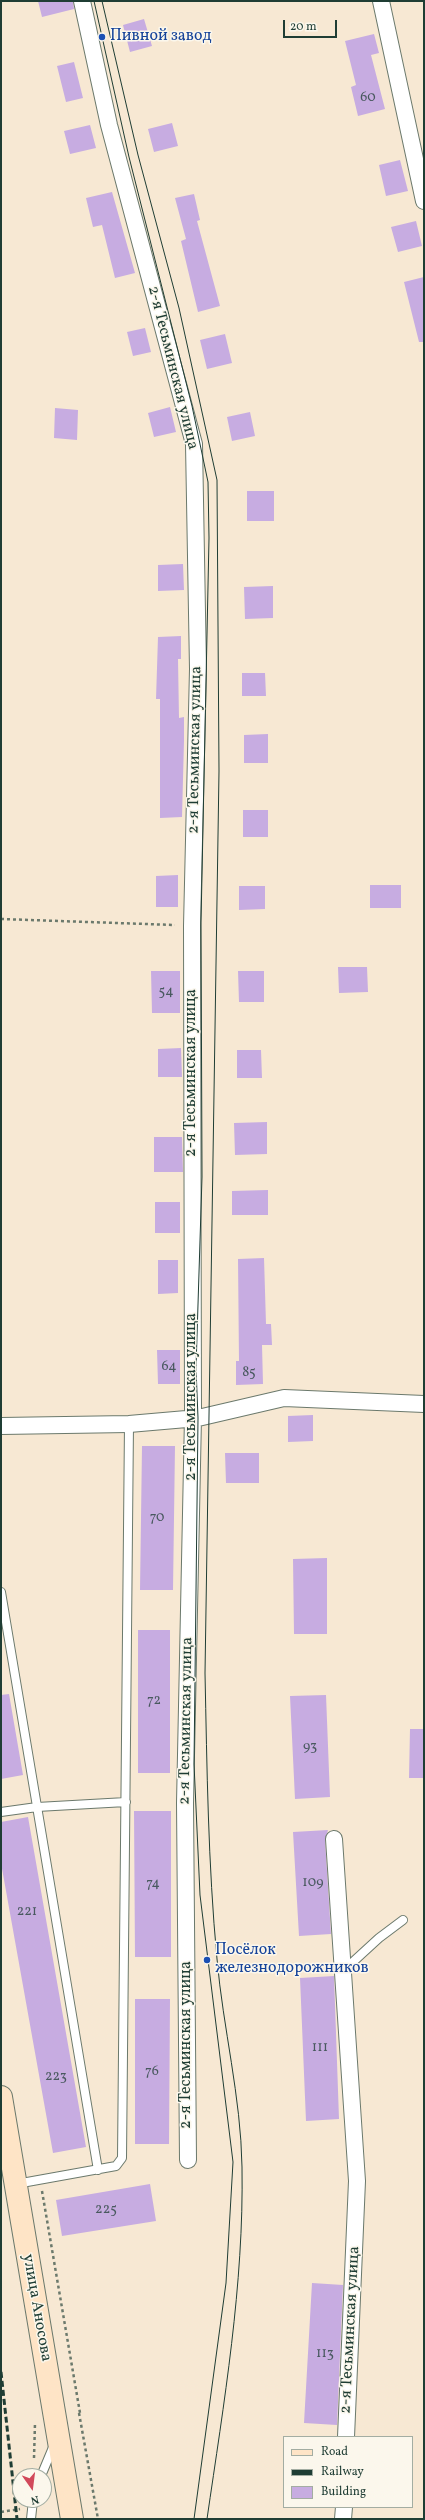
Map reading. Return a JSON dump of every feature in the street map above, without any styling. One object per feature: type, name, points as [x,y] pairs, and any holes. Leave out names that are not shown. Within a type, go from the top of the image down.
[{"type":"main road","name":"улица Аносова","points":[[1,2097],[72,2519]]},
{"type":"street","name":"2-я Тесьминская улица","points":[[82,1],[109,125],[194,444],[198,669],[192,926],[193,1417],[185,1803],[188,2160]]},
{"type":"street","points":[[381,1],[424,201]]},
{"type":"street","points":[[1,1426],[129,1424],[209,1415],[284,1398],[424,1404]]},
{"type":"street","name":"2-я Тесьминская улица","points":[[334,1839],[357,2181],[346,2436]]},
{"type":"street","points":[[344,2508],[344,2519]]},
{"type":"lane","points":[[16,2184],[116,2166],[122,2158],[129,1424]]},
{"type":"lane","points":[[1,1592],[98,2170]]},
{"type":"lane","points":[[1,1812],[37,1807],[126,1802]]},
{"type":"lane","points":[[343,1972],[379,1938],[403,1920]]},
{"type":"lane","points":[[45,2468],[58,2435]]},
{"type":"lane","points":[[30,2509],[31,2519]]},
{"type":"path","points":[[1,919],[192,926]]},
{"type":"path","points":[[40,2180],[80,2413]]},
{"type":"path","points":[[1,2512],[30,2509]]},
{"type":"building","points":[[38,1],[73,1],[74,9],[42,17]]},
{"type":"building","points":[[144,19],[152,46],[130,52],[123,25]]},
{"type":"building","points":[[374,34],[379,53],[371,55],[385,109],[358,116],[351,87],[356,85],[345,41]]},
{"type":"building","points":[[74,62],[83,98],[66,102],[57,66]]},
{"type":"building","points":[[172,123],[178,146],[154,152],[148,129]]},
{"type":"building","points":[[90,125],[96,148],[70,154],[64,131]]},
{"type":"building","points":[[400,160],[408,191],[386,196],[379,165]]},
{"type":"building","points":[[112,192],[135,273],[115,278],[102,225],[93,227],[86,198]]},
{"type":"building","points":[[194,194],[200,220],[197,221],[220,306],[198,312],[181,241],[186,239],[175,198]]},
{"type":"building","points":[[416,221],[422,246],[398,252],[391,227]]},
{"type":"building","points":[[424,277],[424,342],[419,342],[404,282]]},
{"type":"building","points":[[145,328],[151,352],[133,356],[127,332]]},
{"type":"building","points":[[225,334],[232,363],[207,369],[200,340]]},
{"type":"building","points":[[170,407],[176,432],[154,437],[148,413]]},
{"type":"building","points":[[55,408],[78,410],[77,440],[54,438]]},
{"type":"building","points":[[250,412],[255,436],[232,441],[227,417]]},
{"type":"building","points":[[247,491],[274,491],[274,521],[247,521]]},
{"type":"building","points":[[183,564],[184,590],[158,591],[158,565]]},
{"type":"building","points":[[273,586],[273,618],[245,619],[244,587]]},
{"type":"building","points":[[181,636],[181,659],[178,659],[179,718],[184,717],[182,817],[160,818],[160,699],[156,699],[158,637]]},
{"type":"building","points":[[242,673],[265,673],[266,696],[242,696]]},
{"type":"building","points":[[268,734],[268,763],[244,763],[244,735]]},
{"type":"building","points":[[243,810],[268,810],[268,837],[243,837]]},
{"type":"building","points":[[178,875],[178,907],[156,907],[156,876]]},
{"type":"building","points":[[370,885],[401,885],[401,908],[370,908]]},
{"type":"building","points":[[239,886],[265,886],[265,909],[239,910]]},
{"type":"building","points":[[338,967],[367,967],[368,992],[339,993]]},
{"type":"building","points":[[151,971],[180,971],[180,1013],[152,1013]]},
{"type":"building","points":[[238,971],[264,971],[264,1002],[239,1002]]},
{"type":"building","points":[[181,1048],[182,1077],[158,1077],[158,1049]]},
{"type":"building","points":[[237,1050],[261,1050],[262,1078],[237,1078]]},
{"type":"building","points":[[267,1122],[267,1154],[235,1155],[234,1123]]},
{"type":"building","points":[[154,1137],[182,1137],[183,1172],[154,1172]]},
{"type":"building","points":[[268,1190],[268,1215],[232,1215],[232,1191]]},
{"type":"building","points":[[155,1202],[180,1202],[180,1233],[155,1233]]},
{"type":"building","points":[[264,1258],[266,1324],[271,1324],[272,1345],[262,1345],[263,1384],[236,1385],[236,1361],[239,1361],[238,1259]]},
{"type":"building","points":[[158,1260],[178,1260],[178,1293],[158,1294]]},
{"type":"building","points":[[157,1350],[180,1350],[180,1384],[158,1384]]},
{"type":"building","points":[[313,1415],[313,1441],[288,1442],[288,1416]]},
{"type":"building","points":[[142,1446],[175,1446],[173,1590],[140,1590]]},
{"type":"building","points":[[225,1453],[259,1453],[259,1483],[226,1483]]},
{"type":"building","points":[[327,1558],[327,1634],[294,1634],[293,1559]]},
{"type":"building","points":[[138,1630],[170,1630],[170,1773],[138,1773]]},
{"type":"building","points":[[9,1694],[23,1775],[1,1779],[1,1695]]},
{"type":"building","points":[[326,1695],[330,1797],[295,1799],[290,1696]]},
{"type":"building","points":[[410,1729],[424,1729],[424,1778],[409,1778]]},
{"type":"building","points":[[134,1811],[171,1811],[171,1957],[135,1957]]},
{"type":"building","points":[[28,1817],[86,2147],[53,2153],[1,1863],[1,1822]]},
{"type":"building","points":[[328,1830],[325,1840],[331,1934],[299,1936],[293,1832]]},
{"type":"building","points":[[334,1976],[339,2119],[306,2121],[300,1978]]},
{"type":"building","points":[[135,1999],[170,1999],[169,2144],[135,2144]]},
{"type":"building","points":[[150,2184],[156,2221],[62,2236],[56,2200]]},
{"type":"building","points":[[312,2283],[343,2285],[337,2425],[304,2423]]},
{"type":"tram line","points":[[94,1],[129,157],[192,406],[208,482],[209,538],[201,922],[202,1177],[196,1368],[198,1418],[194,1764],[200,1895],[233,2162],[226,2283],[194,2519]]},
{"type":"tram line","points":[[102,1],[138,155],[179,308],[217,480],[219,771],[205,1673],[208,1816],[214,1923],[223,2011],[239,2115],[242,2167],[242,2211],[240,2255],[232,2343],[207,2519]]},
{"type":"railway","points":[[1,2372],[17,2519]]},
{"type":"place","name":"Пивной завод","points":[[102,37]]},
{"type":"place","name":"Посёлок железнодорожников","points":[[207,1960]]}]
